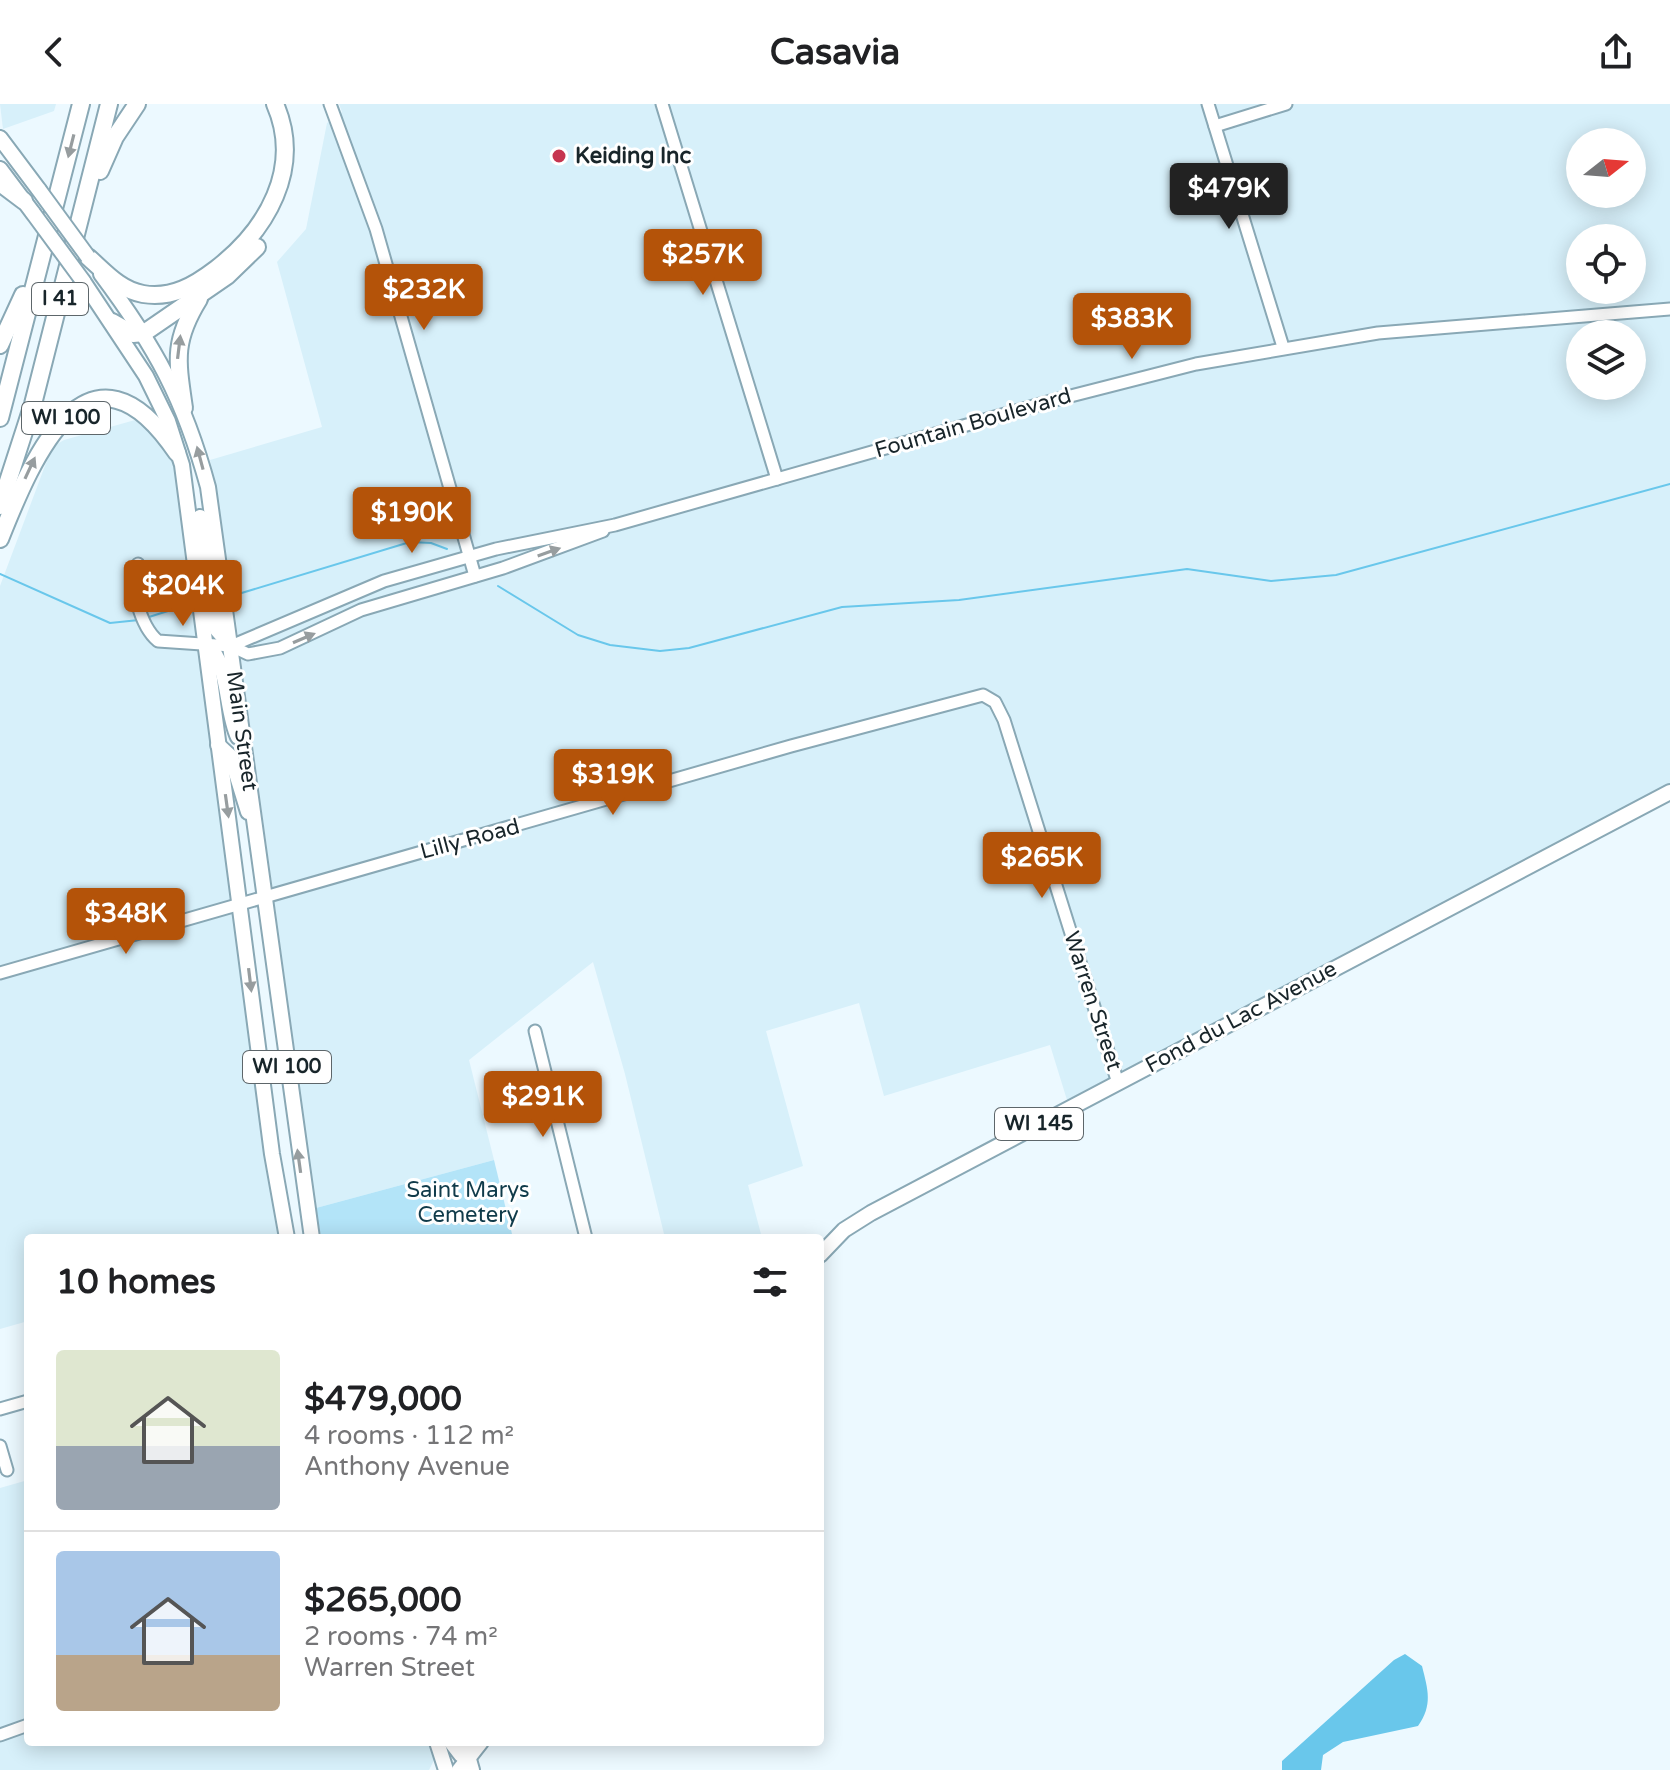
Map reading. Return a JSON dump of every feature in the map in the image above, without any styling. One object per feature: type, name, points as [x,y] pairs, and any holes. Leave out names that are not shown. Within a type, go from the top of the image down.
[{"type":"highway","name":"I 41","points":[[0,418],[81,104]]},
{"type":"highway","name":"I 41","points":[[0,506],[33,404],[109,104]]},
{"type":"highway","points":[[81,216],[115,137],[137,104]]},
{"type":"highway","points":[[88,257],[121,286],[143,294],[163,295],[188,287],[239,252],[260,228],[282,176],[285,137],[275,104]]},
{"type":"highway","points":[[112,322],[133,334],[144,333],[244,262],[265,238],[284,203],[295,161],[295,138],[286,104]]},
{"type":"highway","points":[[0,183],[28,207]]},
{"type":"highway","points":[[0,345],[16,314],[61,187]]},
{"type":"highway","points":[[184,408],[177,359],[179,340],[203,291]]},
{"type":"highway","name":"WI 100","points":[[0,539],[38,452],[68,416],[83,406],[104,399],[129,403],[157,423],[180,459]]},
{"type":"main road","name":"Main Street","points":[[0,138],[144,333],[184,408],[208,487],[311,1234]]},
{"type":"main road","name":"Main Street","points":[[0,169],[112,322],[160,403],[180,459],[286,1234]]},
{"type":"main road","points":[[180,459],[195,490],[217,630],[231,646]]},
{"type":"main road","points":[[206,645],[219,660],[227,704],[246,753]]},
{"type":"main road","points":[[218,745],[231,757],[243,803],[256,827]]},
{"type":"main road","name":"Fond du Lac Avenue","points":[[824,1251],[844,1230],[871,1213],[1670,792]]},
{"type":"main road","points":[[270,1129],[295,1126]]},
{"type":"main road","points":[[440,1746],[455,1767]]},
{"type":"main road","points":[[455,1767],[456,1746]]},
{"type":"main road","points":[[455,1767],[477,1746]]},
{"type":"street","points":[[330,104],[363,187],[475,576]]},
{"type":"street","points":[[662,104],[777,479]]},
{"type":"street","points":[[1208,104],[1283,347]]},
{"type":"street","points":[[1215,126],[1286,104]]},
{"type":"street","name":"Fountain Boulevard","points":[[615,525],[580,542],[361,610],[280,648],[248,654],[231,646],[243,637],[286,625],[367,587],[469,557],[575,531],[615,525],[1128,380],[1283,347],[1415,329],[1670,309]]},
{"type":"street","points":[[138,564],[133,575],[141,610],[147,628],[158,641],[166,644],[231,646]]},
{"type":"street","name":"Lilly Road","points":[[0,973],[934,705],[978,695],[986,697]]},
{"type":"street","name":"Warren Street","points":[[986,697],[995,702],[1004,720],[1118,1083]]},
{"type":"street","points":[[535,1031],[585,1234]]},
{"type":"street","points":[[0,1409],[24,1402]]},
{"type":"street","points":[[0,1446],[7,1470]]},
{"type":"street","points":[[0,1735],[24,1726]]},
{"type":"shaded area","points":[[0,104],[56,104],[54,111],[3,129]]},
{"type":"shaded area","points":[[339,104],[1670,104],[1670,784],[1067,1100],[1050,1045],[884,1096],[859,1003],[766,1031],[803,1166],[748,1185],[761,1234],[664,1234],[625,1074],[593,962],[469,1060],[494,1160],[316,1208],[234,607],[210,460],[322,427],[277,262],[306,229],[327,123],[342,112]]},
{"type":"shaded area","points":[[135,420],[155,427],[171,454],[180,496],[252,1057],[279,1234],[24,1234],[24,1322],[0,1329],[0,586],[52,447],[64,440]]},
{"type":"shaded area","points":[[24,1481],[24,1746],[430,1746],[434,1760],[429,1770],[0,1770],[0,1488]]},
{"type":"green space","name":"Saint Marys Cemetery","points":[[494,1160],[512,1234],[320,1234],[316,1208]]},
{"type":"water","points":[[1405,1654],[1422,1666],[1426,1683],[1426,1711],[1418,1726],[1343,1742],[1323,1755],[1321,1770],[1282,1770],[1282,1761],[1394,1660]]},
{"type":"waterway","points":[[498,586],[578,635],[610,645],[660,651],[689,648],[842,607],[959,600],[1187,569],[1271,581],[1336,575],[1670,484]]},
{"type":"waterway","points":[[235,595],[410,542],[431,543],[447,549]]},
{"type":"waterway","points":[[0,574],[110,623],[139,620]]},
{"type":"waterway","points":[[149,617],[190,604]]},
{"type":"place","name":"Keiding Inc","points":[[559,156]]}]
